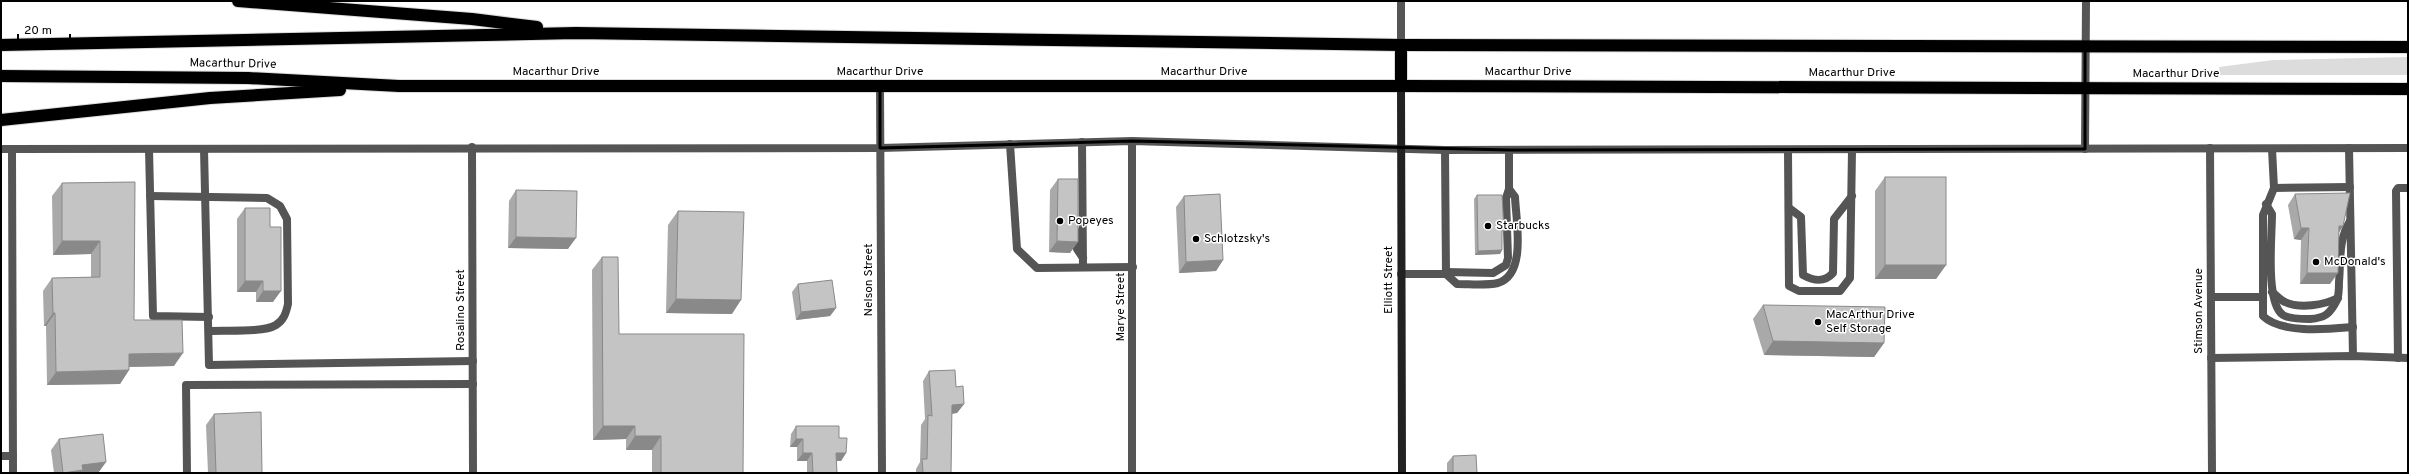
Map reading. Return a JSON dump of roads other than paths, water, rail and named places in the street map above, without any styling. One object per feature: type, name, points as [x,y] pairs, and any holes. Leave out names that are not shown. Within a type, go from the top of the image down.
[{"type":"highway","points":[[238,1],[472,19],[576,33]]},
{"type":"highway","name":"Macarthur Drive","points":[[1,45],[576,33],[1401,45],[2408,47]]},
{"type":"highway","points":[[1401,45],[1401,86]]},
{"type":"highway","name":"Macarthur Drive","points":[[1,76],[248,78],[399,86],[1401,86],[2408,89]]},
{"type":"highway","points":[[1,120],[210,98],[399,86]]},
{"type":"street","points":[[1401,1],[1401,45]]},
{"type":"street","points":[[2085,149],[2084,46],[2086,1]]},
{"type":"street","name":"Nelson Street","points":[[880,86],[882,473]]},
{"type":"street","name":"Elliott Street","points":[[1401,86],[1402,473]]},
{"type":"street","points":[[1,150],[472,147],[880,148],[1132,141],[1445,150],[1788,151],[2408,148]]},
{"type":"street","name":"Marye Street","points":[[1132,141],[1132,473]]},
{"type":"street","points":[[1082,142],[1083,263]]},
{"type":"street","points":[[1010,144],[1017,250],[1037,268],[1083,263],[1132,267]]},
{"type":"street","name":"Rosalino Street","points":[[472,147],[473,473]]},
{"type":"street","name":"Stimson Avenue","points":[[2210,148],[2212,473]]},
{"type":"street","points":[[2349,148],[2354,356]]},
{"type":"street","points":[[148,149],[153,316],[209,317]]},
{"type":"street","points":[[204,149],[209,365],[473,361]]},
{"type":"street","points":[[2272,149],[2274,188],[2266,204],[2263,215],[2263,316],[2268,320],[2281,325],[2315,330],[2353,327]]},
{"type":"street","points":[[12,150],[13,473]]},
{"type":"street","points":[[1445,150],[1446,273],[1457,284],[1490,284],[1505,279],[1512,272],[1517,255],[1514,197],[1509,189]]},
{"type":"street","points":[[1401,274],[1493,273],[1506,265],[1508,258],[1506,198],[1509,189],[1509,150]]},
{"type":"street","points":[[1788,151],[1789,286],[1799,291],[1840,291],[1850,278],[1852,150]]},
{"type":"street","points":[[2274,188],[2350,187]]},
{"type":"street","points":[[2398,358],[2396,191],[2398,188],[2408,188]]},
{"type":"street","points":[[150,196],[267,198],[280,206],[287,219],[288,304],[286,315],[276,326],[264,329],[209,331]]},
{"type":"street","points":[[1789,208],[1802,216],[1803,275],[1810,279],[1822,280],[1833,273],[1834,219],[1852,196]]},
{"type":"street","points":[[2266,204],[2272,214],[2272,292],[2277,308],[2283,315],[2300,319],[2322,318],[2331,312],[2338,298],[2340,246],[2343,232],[2350,221]]},
{"type":"street","points":[[2272,292],[2285,302],[2299,305],[2322,304],[2338,298]]},
{"type":"street","points":[[2211,297],[2262,297]]},
{"type":"street","points":[[2211,358],[2354,356],[2408,358]]},
{"type":"street","points":[[187,473],[186,384],[473,384]]},
{"type":"street","points":[[1,456],[13,456]]},
{"type":"place","name":"Popeyes","points":[[1060,221]]},
{"type":"place","name":"Starbucks","points":[[1488,226]]},
{"type":"place","name":"Schlotzsky's","points":[[1196,239]]},
{"type":"place","name":"McDonald's","points":[[2316,262]]},
{"type":"place","name":"MacArthur Drive Self Storage","points":[[1818,322]]}]
